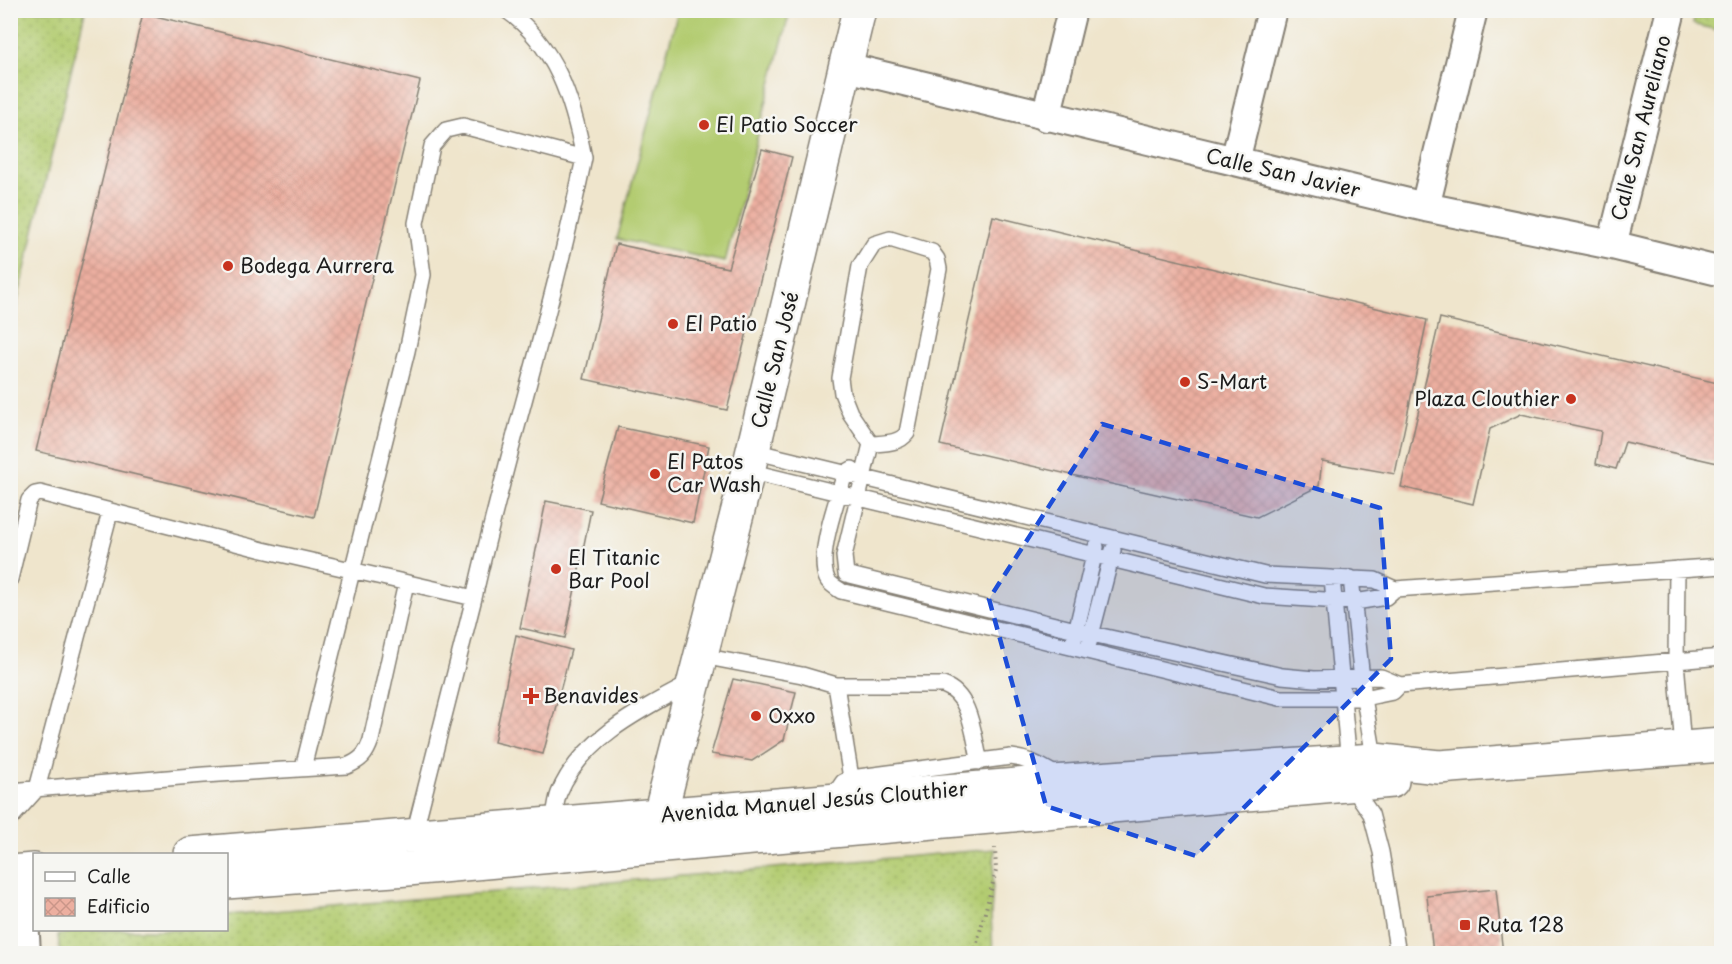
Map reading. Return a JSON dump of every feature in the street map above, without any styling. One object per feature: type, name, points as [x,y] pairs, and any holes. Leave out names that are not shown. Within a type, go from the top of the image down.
[{"type":"street","name":"Calle San José","points":[[652,847],[658,815],[699,668],[751,461],[859,10]]},
{"type":"street","points":[[1046,117],[1072,10]]},
{"type":"street","points":[[1235,161],[1272,10]]},
{"type":"street","points":[[1425,207],[1473,10]]},
{"type":"street","name":"Calle San Aureliano","points":[[1612,245],[1671,10]]},
{"type":"street","name":"Calle San Javier","points":[[846,66],[1046,117],[1425,207],[1612,245],[1722,272]]},
{"type":"street","name":"Avenida Manuel Jesús Clouthier","points":[[213,853],[658,815],[838,803],[1055,797],[1722,745]]},
{"type":"street","name":"Avenida Manuel Jesús Clouthier","points":[[228,882],[408,869],[652,847],[838,803],[994,817],[1055,797]]},
{"type":"street","points":[[22,871],[26,954]]},
{"type":"lane","points":[[408,869],[413,836],[474,598],[492,515],[567,242],[584,158],[577,123],[563,80],[544,45],[522,21],[506,10]]},
{"type":"lane","points":[[303,768],[423,275],[416,224],[432,146],[446,130],[463,126],[584,158]]},
{"type":"lane","points":[[871,444],[893,442],[904,438],[907,434],[939,269],[937,259],[932,252],[890,239],[874,244],[860,266],[841,366],[842,393],[850,413],[871,444],[844,556],[846,574],[1092,634],[1282,676],[1341,679],[1381,677],[1400,685],[1722,657]]},
{"type":"lane","points":[[751,461],[844,473],[1265,575],[1375,580],[1395,589],[1722,566]]},
{"type":"lane","points":[[751,461],[839,493],[1264,596],[1355,602],[1386,597],[1395,589]]},
{"type":"lane","points":[[868,461],[844,473],[826,541],[824,564],[828,580],[841,591],[1280,698],[1364,698],[1393,692],[1400,685]]},
{"type":"lane","points":[[10,579],[29,500],[35,494],[40,493],[110,512],[474,598]]},
{"type":"lane","points":[[10,819],[37,789],[110,512]]},
{"type":"lane","points":[[1079,650],[1076,630],[1099,535]]},
{"type":"lane","points":[[1079,650],[1092,634],[1116,539]]},
{"type":"lane","points":[[1677,569],[1676,661],[1683,748]]},
{"type":"lane","points":[[1332,578],[1343,698],[1381,852],[1398,954]]},
{"type":"lane","points":[[1351,578],[1364,698],[1363,773],[1371,814]]},
{"type":"lane","points":[[10,791],[347,766],[364,757],[368,750],[405,583]]},
{"type":"lane","points":[[553,825],[558,795],[567,777],[585,754],[641,709],[699,668],[802,675],[836,685],[943,686],[955,689],[963,700],[981,762]]},
{"type":"lane","points":[[836,685],[838,803],[981,762],[1011,758],[1026,759],[1051,772],[1055,797]]},
{"type":"path","points":[[974,954],[996,871],[994,817]]},
{"type":"highlighted area","points":[[1102,424],[1380,508],[1391,659],[1196,856],[1046,806],[989,599]]},
{"type":"green space","points":[[10,11],[85,11],[11,329]]},
{"type":"green space","name":"El Patio Soccer","points":[[678,11],[790,11],[725,262],[617,239]]},
{"type":"green space","points":[[1696,11],[1721,11],[1721,31],[1693,24]]},
{"type":"green space","points":[[995,849],[991,915],[993,953],[60,953],[58,935],[79,931],[228,931],[228,915]]},
{"type":"building","name":"Bodega Aurrera","points":[[143,13],[420,81],[314,517],[36,451]]},
{"type":"building","name":"El Patio","points":[[762,149],[792,157],[727,410],[584,379],[616,244],[728,268]]},
{"type":"building","name":"S-Mart","points":[[993,216],[1427,320],[1395,474],[1322,461],[1319,486],[1257,517],[940,445]]},
{"type":"building","name":"Plaza Clouthier","points":[[1440,318],[1722,384],[1722,464],[1625,442],[1616,469],[1596,464],[1601,431],[1521,414],[1490,429],[1473,504],[1401,487]]},
{"type":"building","name":"El Patos Car Wash","points":[[618,427],[709,446],[693,523],[598,501]]},
{"type":"building","name":"El Titanic Bar Pool","points":[[546,501],[591,510],[565,638],[520,628]]},
{"type":"building","name":"Benavides","points":[[516,635],[571,650],[543,754],[494,742]]},
{"type":"building","name":"Oxxo","points":[[733,679],[796,692],[784,740],[752,761],[711,754]]},
{"type":"building","name":"Ruta 128","points":[[1496,889],[1503,954],[1433,954],[1427,896]]},
{"type":"place","name":"El Patio Soccer","points":[[704,125]]},
{"type":"place","name":"Bodega Aurrera","points":[[228,266]]},
{"type":"place","name":"El Patio","points":[[673,324]]},
{"type":"place","name":"S-Mart","points":[[1185,382]]},
{"type":"place","name":"Plaza Clouthier","points":[[1571,399]]},
{"type":"place","name":"El Patos Car Wash","points":[[655,474]]},
{"type":"place","name":"El Titanic Bar Pool","points":[[556,569]]},
{"type":"place","name":"Benavides","points":[[531,696]]},
{"type":"place","name":"Oxxo","points":[[756,716]]},
{"type":"place","name":"Ruta 128","points":[[1465,925]]}]
